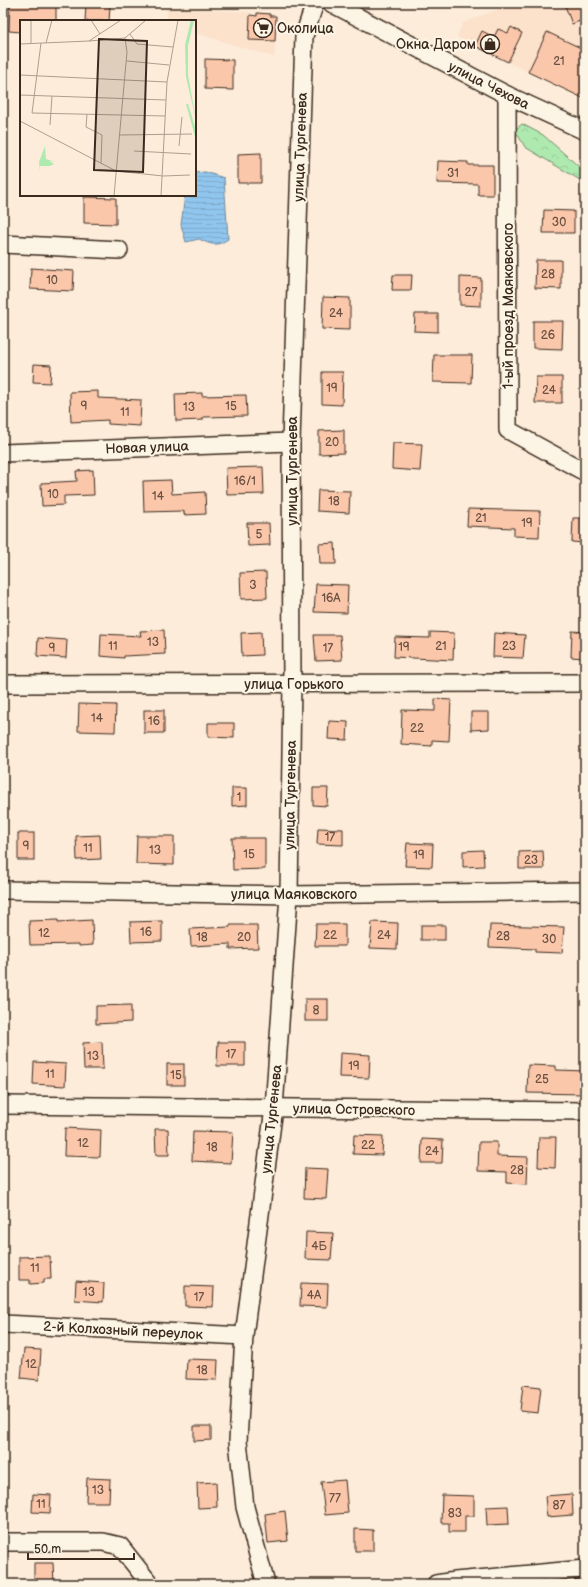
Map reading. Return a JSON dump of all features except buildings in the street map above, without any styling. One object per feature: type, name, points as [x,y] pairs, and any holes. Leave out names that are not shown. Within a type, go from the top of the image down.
[{"type":"street","name":"улица Тургенева","points":[[266,1584],[245,1507],[238,1441],[244,1336],[274,1108],[289,895],[292,684],[291,442],[304,36],[315,3]]},
{"type":"street","name":"улица Чехова","points":[[331,3],[507,95],[585,131]]},
{"type":"street","name":"1-ый проезд Маяковского","points":[[507,95],[508,430],[585,472]]},
{"type":"street","points":[[3,244],[119,250]]},
{"type":"street","name":"Новая улица","points":[[3,453],[291,442]]},
{"type":"street","name":"улица Горького","points":[[3,684],[585,683]]},
{"type":"street","name":"улица Маяковского","points":[[3,890],[289,895],[585,891]]},
{"type":"street","name":"улица Островского","points":[[3,1105],[585,1111]]},
{"type":"street","name":"2-й Колхозный переулок","points":[[3,1324],[244,1336]]},
{"type":"street","points":[[3,1542],[103,1542],[120,1546],[150,1584]]},
{"type":"street","points":[[436,1584],[585,1569]]},
{"type":"shaded area","points":[[514,3],[585,3],[585,99],[508,62],[481,45],[480,48],[457,37],[463,23]]},
{"type":"shaded area","points":[[167,8],[251,12],[251,15],[256,16],[257,13],[276,16],[274,57],[196,33],[196,20],[167,20]]},
{"type":"green space","points":[[522,124],[543,135],[585,172],[585,183],[525,147],[515,130]]},
{"type":"water","points":[[205,172],[224,178],[228,239],[217,244],[211,244],[199,239],[186,242],[181,225],[185,196],[196,196],[196,173]]},
{"type":"place","name":"Околица","points":[[263,28]]},
{"type":"place","name":"Окна Даром","points":[[490,44]]}]
